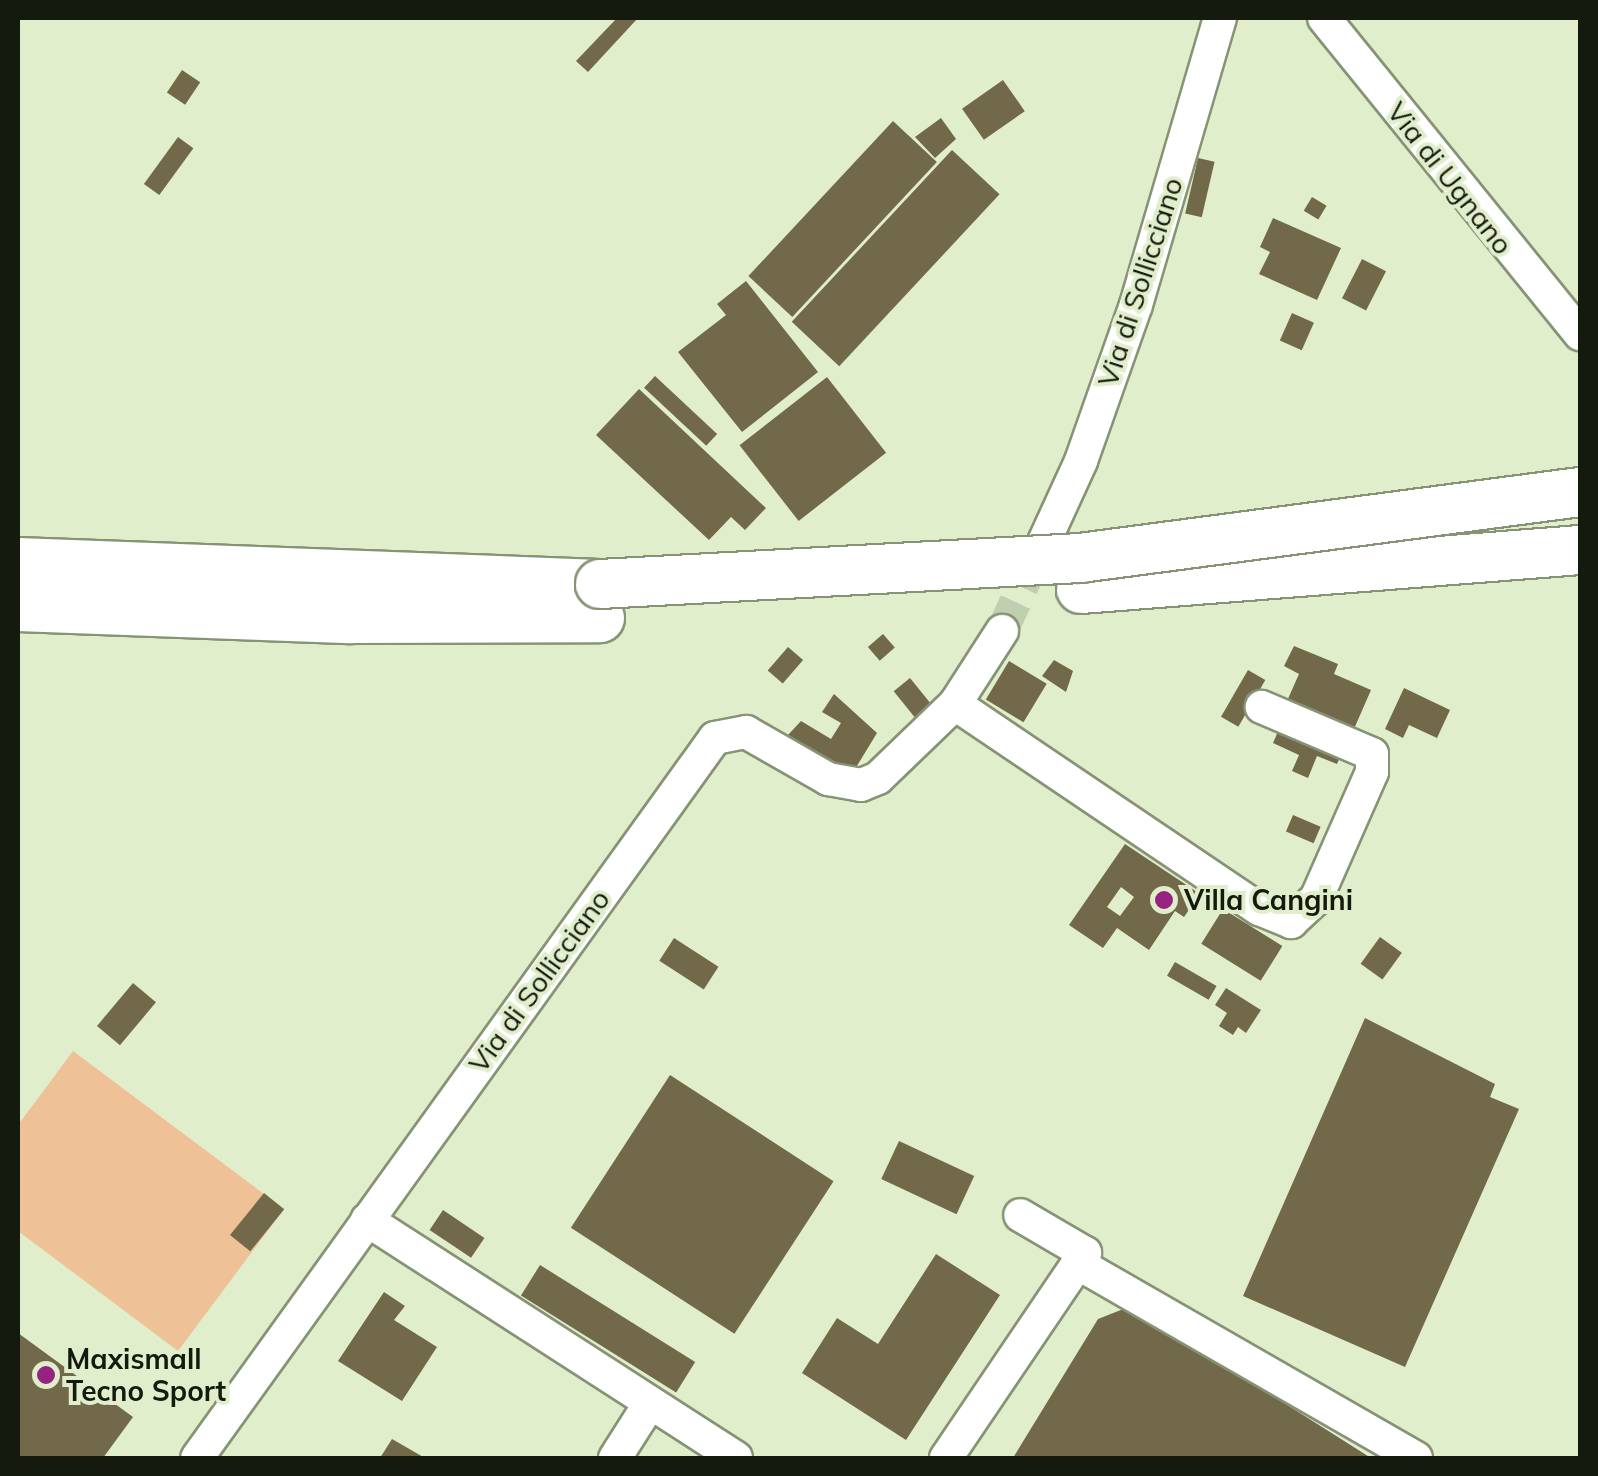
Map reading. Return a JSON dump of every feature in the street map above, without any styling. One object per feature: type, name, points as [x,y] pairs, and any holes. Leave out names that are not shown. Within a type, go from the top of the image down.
[{"type":"highway","points":[[1068,563],[1580,469]]},
{"type":"highway","points":[[1068,563],[1580,492]]},
{"type":"highway","points":[[18,607],[352,619],[1580,525]]},
{"type":"highway","points":[[1068,563],[1580,550]]},
{"type":"highway","points":[[18,562],[600,601]]},
{"type":"street","name":"Via di Sollicciano","points":[[1068,563],[1082,461],[1136,305],[1220,18]]},
{"type":"street","name":"Via di Ugnano","points":[[1324,18],[1580,334]]},
{"type":"street","name":"Via di Sollicciano","points":[[197,1458],[716,738],[746,732],[828,779],[861,786],[878,778],[956,704],[1002,631]]},
{"type":"street","points":[[956,704],[1259,910],[1291,922],[1316,900],[1372,772],[1372,754],[1357,742],[1262,708]]},
{"type":"street","points":[[946,1458],[1085,1252],[1020,1215]]},
{"type":"street","points":[[367,1220],[736,1458]]},
{"type":"street","points":[[1077,1264],[1416,1458]]},
{"type":"street","points":[[615,1458],[650,1402]]},
{"type":"shaded area","points":[[73,1051],[284,1209],[178,1351],[18,1231],[18,1125]]},
{"type":"building","points":[[617,18],[638,18],[588,72],[576,61]]},
{"type":"building","points":[[182,70],[200,82],[185,105],[167,92]]},
{"type":"building","points":[[1003,80],[1025,111],[984,140],[962,109]]},
{"type":"building","points":[[941,118],[956,139],[935,158],[915,137]]},
{"type":"building","points":[[893,121],[937,162],[792,317],[748,276]]},
{"type":"building","points":[[178,137],[193,148],[159,195],[144,184]]},
{"type":"building","points":[[952,150],[1000,194],[839,366],[792,322]]},
{"type":"building","points":[[1198,158],[1215,162],[1202,217],[1185,214]]},
{"type":"building","points":[[1312,197],[1327,206],[1318,219],[1304,211]]},
{"type":"building","points":[[1273,218],[1341,248],[1317,300],[1259,274],[1270,252],[1260,247]]},
{"type":"building","points":[[1362,259],[1386,271],[1366,310],[1342,298]]},
{"type":"building","points":[[746,281],[818,372],[742,432],[678,352],[726,315],[717,304]]},
{"type":"building","points":[[1292,313],[1314,323],[1302,350],[1280,340]]},
{"type":"building","points":[[655,376],[717,434],[706,446],[644,388]]},
{"type":"building","points":[[827,377],[886,453],[799,521],[740,445]]},
{"type":"building","points":[[639,389],[766,508],[745,530],[731,517],[709,540],[596,435]]},
{"type":"building","points":[[883,634],[895,648],[880,661],[868,647]]},
{"type":"building","points":[[1294,646],[1338,664],[1334,674],[1371,690],[1354,729],[1310,709],[1306,719],[1283,710],[1299,674],[1284,666]]},
{"type":"building","points":[[788,647],[803,660],[783,684],[768,670]]},
{"type":"building","points":[[1054,660],[1073,671],[1066,692],[1042,676]]},
{"type":"building","points":[[1009,661],[1047,684],[1024,722],[986,700]]},
{"type":"building","points":[[1248,670],[1265,680],[1238,727],[1221,717]]},
{"type":"building","points":[[910,678],[933,706],[916,719],[894,691]]},
{"type":"building","points":[[1404,688],[1450,710],[1437,738],[1409,725],[1403,738],[1385,729]]},
{"type":"building","points":[[834,694],[877,733],[852,774],[788,735],[801,721],[831,739],[841,723],[822,712]]},
{"type":"building","points":[[1282,722],[1341,755],[1337,764],[1317,756],[1308,778],[1292,771],[1299,755],[1273,743]]},
{"type":"building","points":[[1293,815],[1321,827],[1314,843],[1286,832]]},
{"type":"building","name":"Villa Cangini","points":[[1125,844],[1200,894],[1184,917],[1175,911],[1149,950],[1117,928],[1103,948],[1069,925]],"holes":[[[1121,887],[1134,897],[1120,916],[1107,907]]]},
{"type":"building","points":[[1223,909],[1282,946],[1261,981],[1201,944]]},
{"type":"building","points":[[1380,937],[1402,953],[1382,980],[1361,964]]},
{"type":"building","points":[[674,938],[718,967],[704,990],[659,961]]},
{"type":"building","points":[[1175,962],[1217,986],[1209,1000],[1167,976]]},
{"type":"building","points":[[133,983],[156,1002],[120,1045],[97,1026]]},
{"type":"building","points":[[1226,988],[1261,1010],[1246,1033],[1238,1027],[1233,1035],[1219,1026],[1227,1013],[1215,1005]]},
{"type":"building","points":[[1365,1018],[1495,1084],[1490,1097],[1519,1109],[1405,1367],[1243,1296]]},
{"type":"building","points":[[670,1075],[834,1181],[734,1334],[571,1228]]},
{"type":"building","points":[[899,1141],[974,1176],[956,1214],[881,1179]]},
{"type":"building","points":[[264,1193],[284,1209],[250,1251],[230,1235]]},
{"type":"building","points":[[443,1210],[484,1238],[471,1258],[430,1230]]},
{"type":"building","points":[[936,1254],[1000,1295],[906,1440],[802,1373],[837,1318],[878,1344]]},
{"type":"building","points":[[540,1265],[695,1362],[676,1393],[521,1296]]},
{"type":"building","points":[[384,1292],[405,1306],[394,1320],[437,1347],[402,1401],[338,1361]]},
{"type":"building","points":[[1131,1306],[1371,1458],[1013,1458],[1098,1319]]},
{"type":"building","name":"Maxismall Tecno Sport","points":[[18,1333],[133,1417],[103,1458],[18,1458]]},
{"type":"building","points":[[392,1439],[425,1458],[380,1458]]},
{"type":"tunnel","points":[[1002,631],[1042,544]]},
{"type":"place","name":"Villa Cangini","points":[[1164,900]]},
{"type":"place","name":"Maxismall Tecno Sport","points":[[46,1375]]}]
